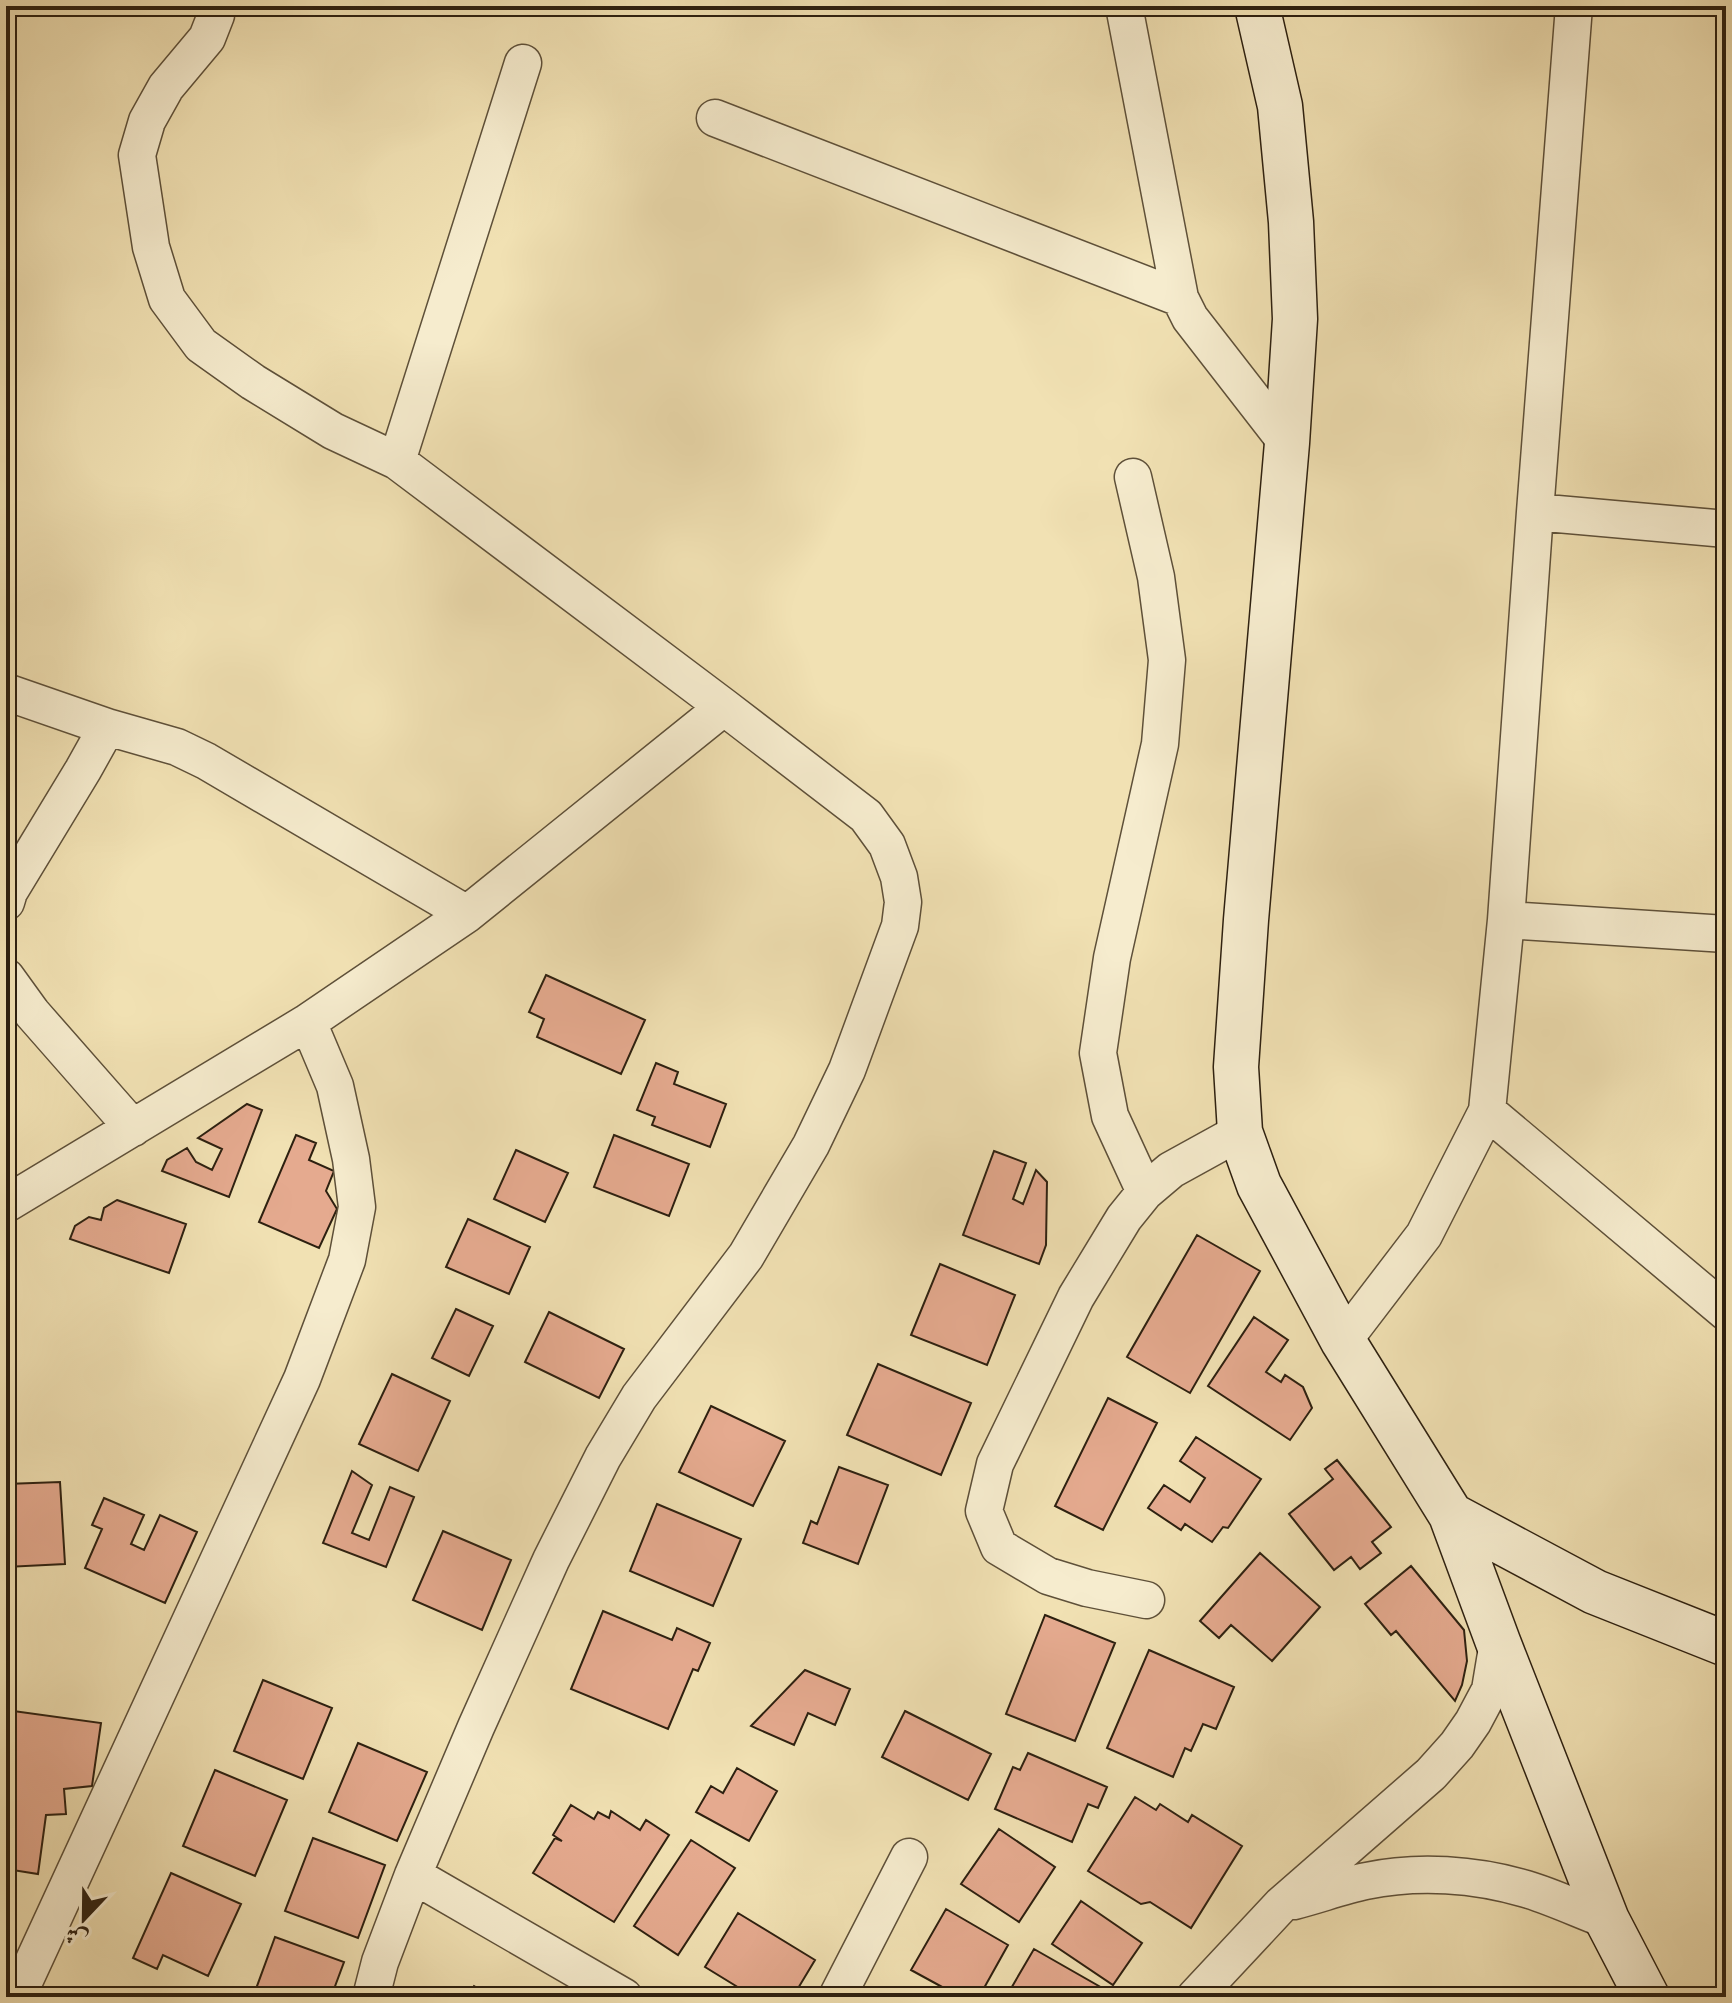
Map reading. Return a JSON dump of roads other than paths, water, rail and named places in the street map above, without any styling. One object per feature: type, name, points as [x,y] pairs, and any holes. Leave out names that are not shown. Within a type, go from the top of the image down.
[{"type":"street","points":[[215,6],[216,15],[207,38],[166,87],[147,121],[137,155],[151,247],[167,299],[201,345],[253,382],[333,431],[397,461],[866,816],[887,845],[899,877],[903,902],[900,926],[847,1070],[811,1145],[746,1256],[639,1397],[603,1457],[551,1560],[413,1875],[380,1962],[371,1997]]},
{"type":"street","points":[[1124,6],[1180,298],[1190,318],[1287,443]]},
{"type":"street","points":[[1257,6],[1280,106],[1291,222],[1295,319],[1236,1067],[1240,1132],[1259,1185],[1343,1341],[1451,1515],[1607,1920],[1647,1997]]},
{"type":"street","points":[[1343,1341],[1424,1235],[1487,1111],[1506,920],[1574,6]]},
{"type":"street","points":[[397,461],[523,63]]},
{"type":"street","points":[[715,118],[1180,298]]},
{"type":"street","points":[[1133,477],[1156,577],[1167,660],[1160,744],[1112,958],[1098,1053],[1110,1116],[1145,1192]]},
{"type":"street","points":[[1535,512],[1726,529]]},
{"type":"street","points":[[6,692],[177,747],[467,914]]},
{"type":"street","points":[[6,1204],[308,1022],[467,914],[724,707]]},
{"type":"street","points":[[6,902],[9,892],[107,727]]},
{"type":"street","points":[[1506,920],[1726,934]]},
{"type":"street","points":[[6,977],[32,1013],[133,1128]]},
{"type":"street","points":[[17,1997],[302,1379],[347,1260],[357,1207],[351,1159],[335,1086],[308,1022]]},
{"type":"street","points":[[1487,1111],[1726,1312]]},
{"type":"street","points":[[1146,1600],[1048,1576],[999,1547],[984,1511],[995,1464],[1076,1297],[1124,1218],[1145,1192],[1171,1170],[1240,1132]]},
{"type":"street","points":[[1451,1515],[1595,1592],[1726,1644]]},
{"type":"street","points":[[1195,1997],[1281,1905],[1431,1774],[1457,1745],[1490,1690],[1498,1642]]},
{"type":"street","points":[[837,1997],[909,1857]]},
{"type":"street","points":[[413,1875],[624,1997]]},
{"type":"street","points":[[1281,1905],[1366,1881],[1406,1875],[1447,1875],[1527,1889],[1607,1920]]}]
